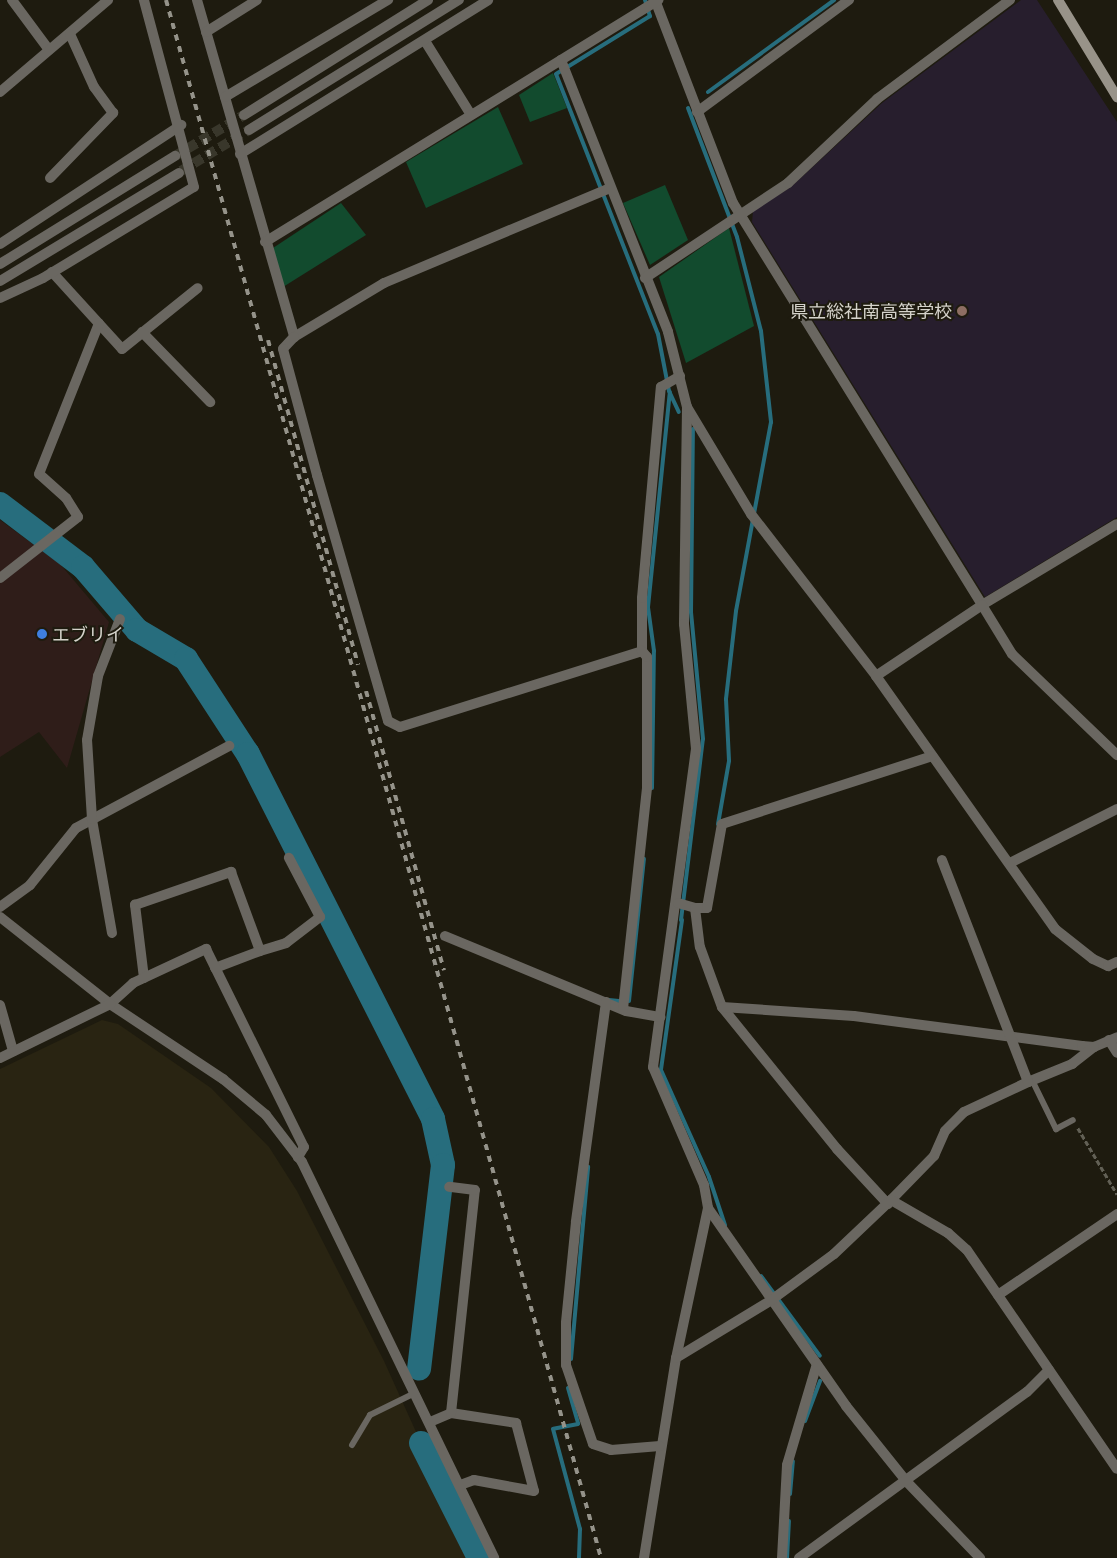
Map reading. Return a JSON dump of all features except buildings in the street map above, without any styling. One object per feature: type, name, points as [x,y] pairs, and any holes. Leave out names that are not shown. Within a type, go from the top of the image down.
[{"type":"main road","points":[[1058,0],[1117,97]]},
{"type":"street","points":[[12,0],[49,50]]},
{"type":"street","points":[[0,92],[108,0]]},
{"type":"street","points":[[0,298],[52,272],[194,187],[181,125],[144,0]]},
{"type":"street","points":[[197,0],[294,338]]},
{"type":"street","points":[[206,32],[257,0]]},
{"type":"street","points":[[225,97],[388,0]]},
{"type":"street","points":[[244,115],[428,0]]},
{"type":"street","points":[[249,130],[460,0]]},
{"type":"street","points":[[240,154],[425,41],[488,0]]},
{"type":"street","points":[[696,112],[848,0]]},
{"type":"street","points":[[645,278],[788,183],[877,99],[1010,0]]},
{"type":"street","points":[[265,242],[471,115],[563,65],[653,3],[696,112],[734,219],[1012,654],[1117,755]]},
{"type":"street","points":[[50,178],[113,113],[94,88],[70,34]]},
{"type":"street","points":[[425,41],[471,115]]},
{"type":"street","points":[[563,65],[604,190],[668,332],[672,380],[686,407],[755,517],[876,676],[1068,942],[1108,966],[1117,962]]},
{"type":"street","points":[[2,237],[181,125]]},
{"type":"street","points":[[0,264],[175,156]]},
{"type":"street","points":[[0,281],[179,173]]},
{"type":"street","points":[[604,190],[384,283],[294,338],[283,349],[388,721],[400,727],[642,651]]},
{"type":"street","points":[[52,272],[122,349],[198,288]]},
{"type":"street","points":[[0,578],[24,556],[47,545],[78,517],[66,498],[39,474],[99,323]]},
{"type":"street","points":[[142,332],[210,402]]},
{"type":"street","points":[[622,1009],[648,788],[647,657],[642,651],[642,598],[661,387],[672,380]]},
{"type":"street","points":[[686,407],[684,624],[696,750],[685,905],[660,1017],[654,1067],[701,1177],[708,1208],[774,1298],[817,1364],[906,1481],[980,1558]]},
{"type":"street","points":[[876,676],[982,605],[1116,526]]},
{"type":"street","points":[[112,933],[92,819],[87,740],[98,676],[120,619]]},
{"type":"street","points":[[0,907],[30,885],[76,828],[229,746]]},
{"type":"street","points":[[685,905],[707,908],[722,824],[932,756]]},
{"type":"street","points":[[1010,863],[1117,809]]},
{"type":"street","points":[[215,968],[286,943],[320,917],[289,858]]},
{"type":"street","points":[[942,860],[1009,1036],[1030,1081]]},
{"type":"street","points":[[144,978],[135,905],[231,872],[260,951]]},
{"type":"street","points":[[685,905],[722,1007],[825,1135],[890,1202],[958,1240],[998,1294],[1117,1469]]},
{"type":"street","points":[[0,917],[110,1004],[223,1079],[266,1115],[298,1157],[430,1422],[494,1558]]},
{"type":"street","points":[[445,936],[622,1009],[660,1017]]},
{"type":"street","points":[[0,1058],[110,1004],[144,978],[206,950],[304,1147],[298,1157]]},
{"type":"street","points":[[606,1002],[576,1222],[566,1323],[566,1365],[593,1444],[611,1450],[660,1446]]},
{"type":"street","points":[[0,1004],[13,1051]]},
{"type":"street","points":[[722,1007],[854,1016],[1094,1047]]},
{"type":"street","points":[[676,1358],[774,1298],[834,1254],[890,1202],[934,1156],[945,1130],[964,1112],[1030,1081],[1072,1064],[1094,1047],[1113,1039],[1117,1053]]},
{"type":"street","points":[[449,1187],[475,1190],[451,1413]]},
{"type":"street","points":[[644,1558],[660,1446],[676,1358],[708,1208]]},
{"type":"street","points":[[998,1294],[1117,1214]]},
{"type":"street","points":[[782,1558],[787,1465],[817,1364]]},
{"type":"street","points":[[799,1558],[1027,1392],[1049,1370]]},
{"type":"street","points":[[430,1422],[451,1413],[516,1423],[534,1491],[474,1480],[460,1485]]},
{"type":"lane","points":[[1030,1081],[1056,1129],[1074,1120]]},
{"type":"lane","points":[[352,1446],[370,1415],[415,1393]]},
{"type":"path","points":[[1074,1120],[1117,1194]]},
{"type":"shaded area","name":"県立総社南高等学校","points":[[1021,0],[1037,0],[1117,122],[1117,517],[985,597],[752,222],[753,211],[791,187],[882,103]]},
{"type":"shaded area","points":[[0,520],[60,564],[109,622],[67,768],[39,732],[0,757]]},
{"type":"shaded area","points":[[102,1020],[118,1024],[211,1088],[269,1147],[297,1191],[384,1361],[473,1558],[0,1558],[0,1069]]},
{"type":"green space","points":[[553,73],[567,108],[530,122],[519,95]]},
{"type":"green space","points":[[498,107],[523,164],[426,208],[406,162]]},
{"type":"green space","points":[[665,185],[688,240],[650,265],[623,203]]},
{"type":"green space","points":[[341,203],[366,235],[283,287],[273,248]]},
{"type":"green space","points":[[729,228],[754,326],[686,363],[659,277]]},
{"type":"waterway","points":[[645,0],[650,16],[556,74],[658,334],[669,391],[679,412]]},
{"type":"waterway","points":[[708,92],[834,0]]},
{"type":"waterway","points":[[688,108],[737,237],[761,331],[771,422],[736,611],[726,699],[729,761],[718,824]]},
{"type":"waterway","points":[[652,788],[654,651],[648,607],[670,392]]},
{"type":"waterway","points":[[681,920],[703,739],[691,612],[693,429]]},
{"type":"waterway","points":[[0,504],[83,567],[137,630],[186,659],[248,754],[433,1119],[443,1165],[419,1369]]},
{"type":"waterway","points":[[629,1001],[644,859]]},
{"type":"waterway","points":[[682,920],[661,1070],[709,1177],[725,1225]]},
{"type":"waterway","points":[[609,1000],[619,1001]]},
{"type":"waterway","points":[[571,1359],[588,1167]]},
{"type":"waterway","points":[[761,1276],[820,1356]]},
{"type":"waterway","points":[[805,1421],[820,1381]]},
{"type":"waterway","points":[[568,1388],[578,1424],[553,1429],[580,1529],[579,1558]]},
{"type":"waterway","points":[[421,1443],[479,1558]]},
{"type":"waterway","points":[[790,1494],[793,1461]]},
{"type":"waterway","points":[[787,1558],[789,1521]]},
{"type":"tunnel","points":[[175,156],[244,115]]},
{"type":"tunnel","points":[[181,171],[249,130]]},
{"type":"railway","points":[[166,0],[601,1558]]},
{"type":"railway","points":[[268,340],[358,665]]},
{"type":"railway","points":[[366,691],[444,970]]},
{"type":"place","name":"県立総社南高等学校","points":[[962,311]]},
{"type":"place","name":"エブリイ","points":[[42,634]]}]
